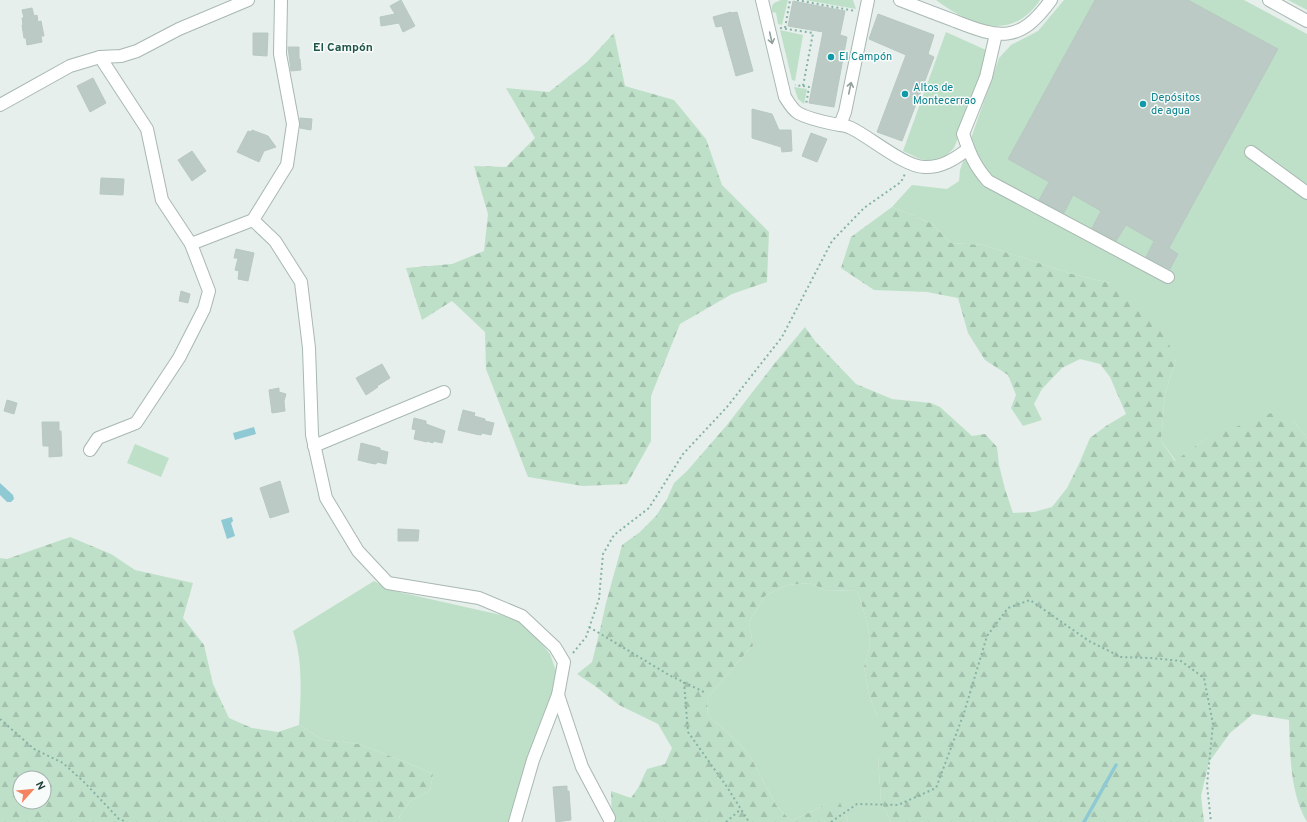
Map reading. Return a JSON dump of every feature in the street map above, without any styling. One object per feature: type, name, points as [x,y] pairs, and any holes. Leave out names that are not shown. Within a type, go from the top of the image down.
[{"type":"street","points":[[0,105],[70,66],[100,57],[121,56],[137,51],[179,29],[248,0]]},
{"type":"street","points":[[192,244],[253,220],[287,166],[293,124],[280,54],[281,0]]},
{"type":"street","points":[[762,0],[785,97],[791,107],[798,113],[850,127],[910,164],[922,168],[936,167],[958,157],[968,149]]},
{"type":"street","points":[[840,125],[845,112],[868,0]]},
{"type":"street","points":[[900,0],[982,32],[996,34],[1006,34],[1018,31],[1027,26],[1051,0]]},
{"type":"street","points":[[918,0],[957,22]]},
{"type":"street","points":[[1269,0],[1307,21]]},
{"type":"street","points":[[996,34],[986,77],[963,134],[972,160],[988,181],[1168,277]]},
{"type":"street","points":[[90,450],[98,438],[136,423],[179,358],[204,309],[209,291],[192,244],[162,200],[148,129],[100,57]]},
{"type":"street","points":[[1251,152],[1307,193]]},
{"type":"street","points":[[253,220],[275,241],[302,282],[309,348],[312,435],[314,446],[326,498],[358,550],[388,583],[479,598],[522,616],[554,646],[564,662],[558,695],[533,760],[515,822]]},
{"type":"street","points":[[314,446],[444,392]]},
{"type":"street","points":[[558,695],[582,767],[608,818]]},
{"type":"path","points":[[790,0],[785,28],[813,33],[803,86]]},
{"type":"path","points":[[797,0],[852,10]]},
{"type":"path","points":[[782,83],[809,87],[805,115]]},
{"type":"path","points":[[564,662],[586,637],[599,599],[603,554],[614,535],[650,508],[683,454],[727,407],[782,337],[832,241],[864,208],[900,182],[910,164]]},
{"type":"path","points":[[831,822],[857,804],[898,805],[936,788],[964,713],[987,636],[1008,608],[1030,600],[1090,640],[1121,657],[1181,661],[1204,678],[1213,724],[1207,785],[1211,822]]},
{"type":"path","points":[[589,627],[669,675],[706,693]]},
{"type":"path","points":[[684,682],[688,732],[749,822]]},
{"type":"path","points":[[0,719],[34,749],[63,763],[85,783],[119,819],[127,822]]},
{"type":"path","points":[[726,822],[741,809]]},
{"type":"green space","points":[[781,0],[788,0],[782,25],[778,24],[776,13],[772,12],[772,6],[774,3]]},
{"type":"green space","points":[[805,0],[853,0],[856,9]]},
{"type":"green space","points":[[936,0],[1040,0],[1029,13],[1016,22],[990,26],[963,17]]},
{"type":"green space","points":[[1064,0],[1244,0],[1307,34],[1307,438],[1293,420],[1205,439],[1176,461],[1161,441],[1165,394],[1176,359],[1110,283],[1072,274],[984,245],[951,243],[931,223],[892,207],[912,185],[947,189],[959,181],[960,170],[999,58],[1011,45],[1038,31]]},
{"type":"green space","points":[[1288,0],[1307,0],[1307,10]]},
{"type":"green space","points":[[780,30],[803,35],[795,81],[792,80]]},
{"type":"green space","points":[[946,32],[986,50],[980,83],[954,148],[946,156],[929,161],[920,159],[903,151]]},
{"type":"green space","points":[[614,33],[625,86],[674,100],[706,139],[722,185],[769,232],[767,282],[732,294],[680,324],[651,396],[651,441],[627,484],[583,486],[528,477],[486,369],[485,332],[452,301],[422,320],[406,268],[452,264],[484,251],[488,214],[474,166],[506,167],[535,138],[506,88],[549,92],[587,62]]},
{"type":"green space","points":[[794,87],[807,89],[804,104],[798,99]]},
{"type":"green space","points":[[892,207],[931,223],[951,243],[984,245],[1072,274],[1110,283],[1140,301],[1162,330],[1176,359],[1165,394],[1161,441],[1175,461],[1205,439],[1271,413],[1293,420],[1307,438],[1307,822],[1301,811],[1294,786],[1289,720],[1253,714],[1230,733],[1209,762],[1201,796],[1204,822],[891,822],[881,802],[878,756],[878,718],[869,695],[864,667],[870,646],[868,626],[861,602],[857,591],[825,590],[810,583],[787,585],[765,596],[749,622],[753,646],[707,698],[708,716],[729,734],[751,758],[776,805],[791,821],[819,808],[837,796],[848,820],[846,822],[612,822],[611,791],[631,798],[638,788],[647,769],[665,764],[672,748],[658,724],[619,705],[577,674],[592,662],[622,545],[640,532],[656,516],[667,499],[674,483],[687,471],[727,425],[805,327],[815,341],[856,384],[892,399],[931,403],[940,407],[972,436],[985,434],[997,447],[999,465],[1013,513],[1034,512],[1052,507],[1067,488],[1090,438],[1126,414],[1110,377],[1100,364],[1080,359],[1062,368],[1042,389],[1034,404],[1042,420],[1023,426],[1011,408],[1016,395],[1008,375],[985,360],[968,333],[958,298],[927,292],[874,290],[841,268],[851,237]]},
{"type":"green space","points":[[135,444],[169,458],[161,477],[127,463]]},
{"type":"green space","points":[[70,537],[111,554],[135,570],[193,583],[183,618],[204,645],[213,684],[229,718],[252,728],[278,732],[299,725],[323,740],[359,744],[433,774],[430,791],[410,801],[399,817],[401,822],[0,822],[0,558],[7,559]]},
{"type":"green space","points":[[374,581],[394,591],[515,618],[534,634],[550,654],[556,671],[554,687],[512,822],[401,822],[399,817],[410,801],[430,791],[433,774],[359,744],[323,740],[299,725],[301,689],[300,665],[293,631]]},
{"type":"green space","points":[[810,583],[825,590],[857,591],[861,602],[868,626],[870,646],[864,667],[869,695],[878,718],[878,756],[881,802],[891,822],[846,822],[848,820],[837,797],[819,808],[791,821],[776,805],[751,758],[729,734],[708,716],[707,698],[753,646],[749,622],[765,596],[787,585]]},
{"type":"water","points":[[254,427],[256,434],[235,440],[233,433]]},
{"type":"water","points":[[0,483],[13,495],[14,499],[11,502],[7,502],[0,495]]},
{"type":"water","points":[[232,517],[233,521],[231,523],[235,536],[227,539],[221,520]]},
{"type":"building","points":[[401,0],[415,26],[403,32],[399,23],[381,26],[380,17],[395,14],[390,6]]},
{"type":"building","name":"Depósitos de agua","points":[[1095,0],[1188,0],[1278,49],[1169,248],[1178,254],[1170,269],[1146,257],[1154,241],[1126,225],[1116,241],[1092,228],[1101,211],[1073,195],[1064,213],[1039,200],[1049,182],[1008,159]]},
{"type":"building","points":[[793,1],[845,11],[840,35],[847,37],[834,107],[809,103],[823,32],[788,26]]},
{"type":"building","points":[[32,8],[34,16],[37,15],[38,22],[41,21],[44,36],[41,36],[42,42],[27,45],[26,38],[24,38],[22,25],[22,18],[24,18],[22,10]]},
{"type":"building","points":[[731,12],[737,12],[753,71],[736,76],[722,26],[716,27],[713,17]]},
{"type":"building","name":"Altos de Montecerrao","points":[[878,14],[934,35],[928,54],[934,57],[902,141],[877,132],[906,55],[869,39]]},
{"type":"building","points":[[253,33],[268,33],[267,56],[253,55]]},
{"type":"building","points":[[288,47],[299,47],[301,70],[291,71]]},
{"type":"building","points":[[93,78],[106,103],[90,112],[77,86]]},
{"type":"building","points":[[752,109],[772,114],[779,130],[791,130],[792,151],[782,152],[781,147],[752,138]]},
{"type":"building","points":[[300,118],[312,119],[311,130],[300,128]]},
{"type":"building","points":[[252,130],[268,136],[276,147],[264,151],[259,162],[237,152],[248,131],[251,132]]},
{"type":"building","points":[[811,133],[827,139],[817,162],[802,156]]},
{"type":"building","points":[[192,151],[206,171],[192,181],[178,160]]},
{"type":"building","points":[[101,178],[124,179],[123,195],[100,194]]},
{"type":"building","points":[[236,249],[254,253],[248,281],[238,279],[239,271],[235,270],[238,258],[234,258]]},
{"type":"building","points":[[181,291],[190,294],[188,303],[179,301]]},
{"type":"building","points":[[382,364],[390,378],[366,395],[356,378]]},
{"type":"building","points":[[279,388],[279,392],[286,394],[284,401],[285,411],[272,413],[269,390]]},
{"type":"building","points":[[7,400],[17,403],[14,414],[4,411]]},
{"type":"building","points":[[463,410],[475,413],[474,416],[494,423],[491,435],[482,433],[481,435],[458,430]]},
{"type":"building","points":[[414,418],[426,421],[426,424],[445,431],[442,443],[433,441],[433,443],[414,439],[416,430],[412,429]]},
{"type":"building","points":[[42,422],[59,422],[59,431],[61,431],[62,456],[49,457],[49,446],[43,446]]},
{"type":"building","points":[[361,443],[380,448],[380,450],[388,452],[386,464],[377,462],[376,464],[358,460]]},
{"type":"building","points":[[280,481],[289,512],[270,518],[260,488]]},
{"type":"building","points":[[398,529],[419,530],[418,541],[398,541]]},
{"type":"building","points":[[567,786],[567,791],[569,791],[571,820],[556,822],[553,787]]},
{"type":"waterway","points":[[1084,822],[1116,765]]},
{"type":"place","name":"El Campón","points":[[831,57]]},
{"type":"place","name":"Altos de Montecerrao","points":[[905,94]]},
{"type":"place","name":"Depósitos de agua","points":[[1143,104]]},
{"type":"district","name":"El Campón","points":[[343,48]]}]
